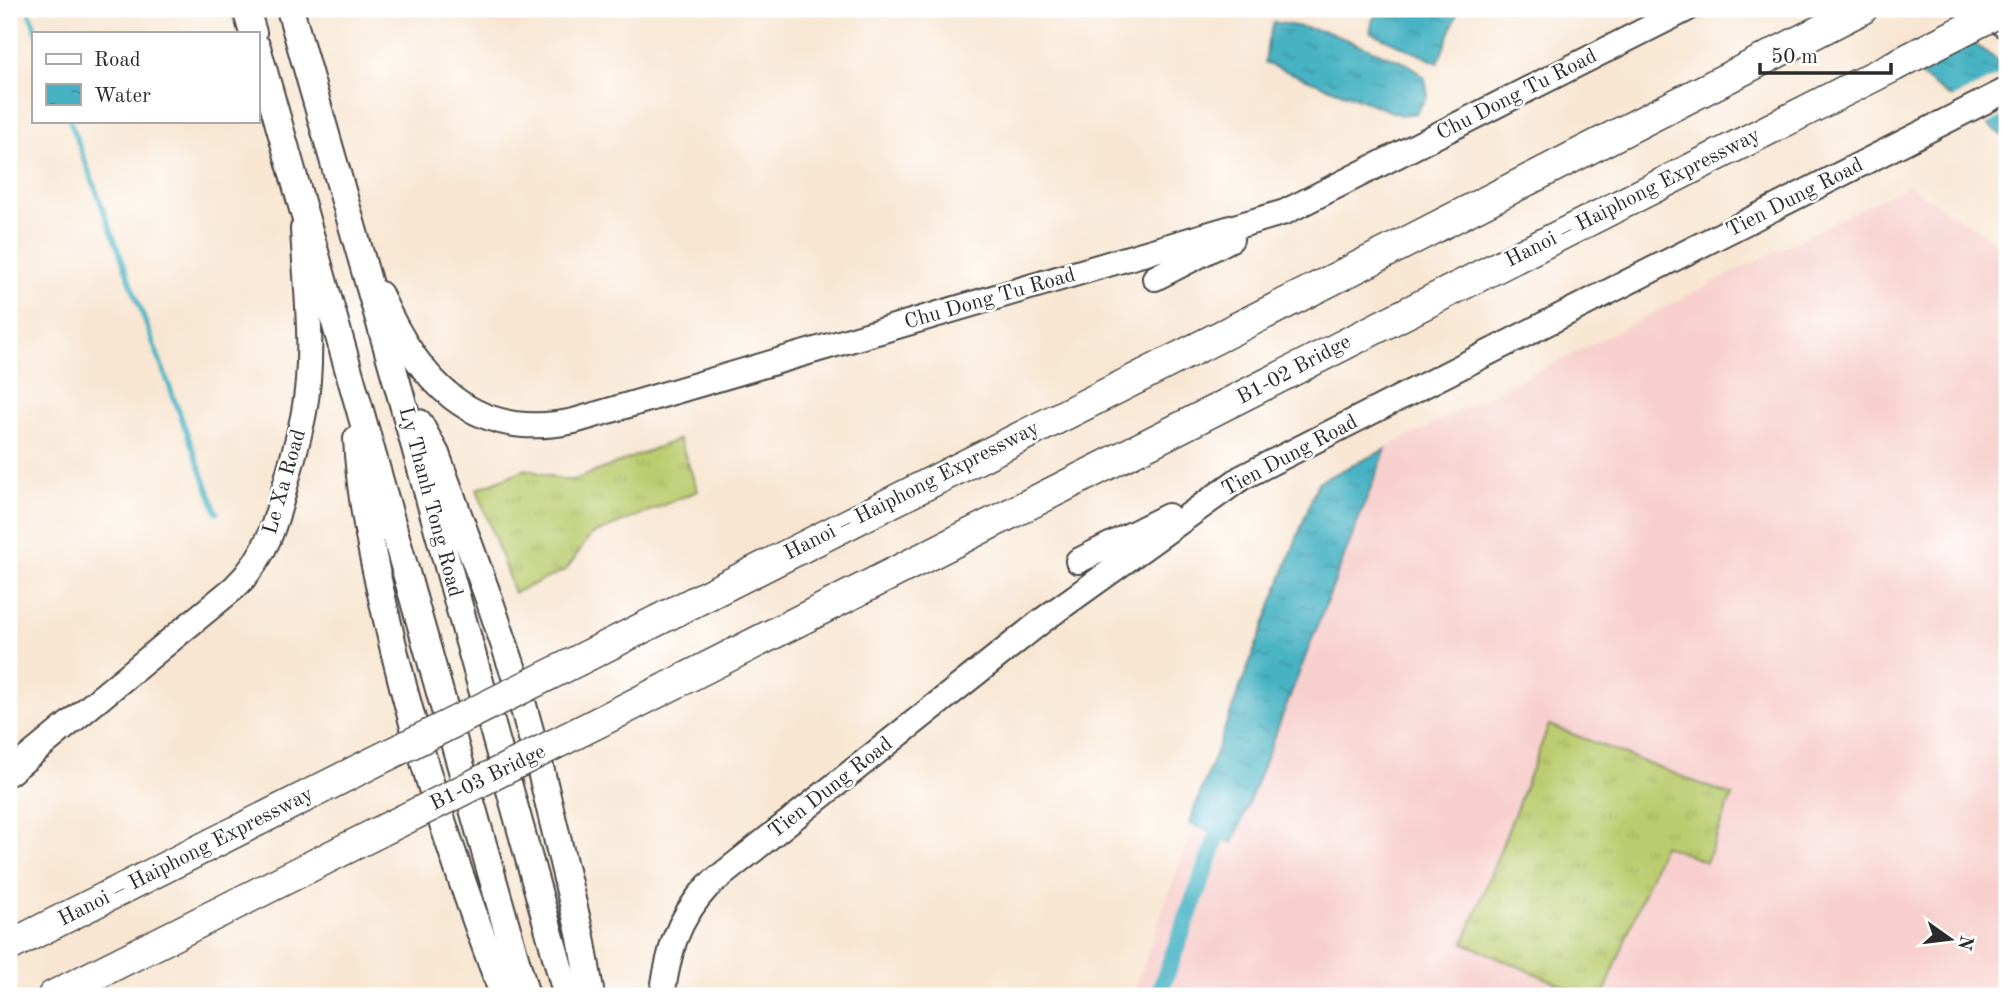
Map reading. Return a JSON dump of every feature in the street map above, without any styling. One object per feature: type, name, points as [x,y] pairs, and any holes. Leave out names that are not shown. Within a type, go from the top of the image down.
[{"type":"highway","name":"Hanoi – Haiphong Expressway","points":[[9,946],[1399,246],[1862,9]]},
{"type":"highway","name":"Hanoi – Haiphong Expressway","points":[[1372,330],[1997,15]]},
{"type":"highway","name":"B1-02 Bridge","points":[[599,722],[1372,330]]},
{"type":"highway","name":"B1-03 Bridge","points":[[53,996],[599,722]]},
{"type":"main road","points":[[246,9],[253,32]]},
{"type":"main road","name":"Chu Dong Tu Road","points":[[354,232],[390,316],[419,365],[434,383],[450,397],[488,418],[514,424],[545,426],[574,421],[1285,212],[1686,9]]},
{"type":"main road","points":[[259,41],[293,19]]},
{"type":"main road","name":"Ly Thanh Tong Road","points":[[293,19],[567,996]]},
{"type":"main road","name":"Ly Thanh Tong Road","points":[[259,54],[526,996]]},
{"type":"main road","name":"Tien Dung Road","points":[[662,996],[673,940],[684,917],[708,886],[1043,620],[1241,478],[2007,90]]},
{"type":"main road","name":"Le Xa Road","points":[[9,773],[234,588],[246,577],[266,548],[298,437],[308,379],[308,323],[301,200]]},
{"type":"main road","points":[[1155,278],[1285,212]]},
{"type":"main road","points":[[400,393],[436,454],[514,673],[578,923],[591,996]]},
{"type":"main road","points":[[358,402],[359,478],[379,586],[411,722],[456,867],[504,996]]},
{"type":"main road","points":[[1078,561],[1241,478]]},
{"type":"shaded area","points":[[1908,185],[2007,249],[2007,996],[1132,996],[1318,482]]},
{"type":"green space","points":[[679,439],[698,491],[591,535],[566,570],[514,593],[477,489],[526,469],[564,480],[574,480]]},
{"type":"green space","points":[[1549,725],[1732,796],[1706,862],[1663,845],[1603,996],[1587,996],[1464,943]]},
{"type":"water","points":[[1382,9],[1453,9],[1457,14],[1438,63],[1370,32],[1373,19]]},
{"type":"water","points":[[1274,22],[1328,32],[1408,64],[1425,78],[1428,95],[1416,113],[1400,115],[1265,63]]},
{"type":"water","points":[[1969,40],[2007,67],[2007,139],[1912,69]]},
{"type":"water","points":[[1386,449],[1233,843],[1189,823],[1318,482]]},
{"type":"pier","points":[[1844,9],[1936,9],[1972,38],[1908,70]]},
{"type":"pier","points":[[2007,71],[2007,114],[1984,126],[1949,100]]},
{"type":"waterway","points":[[28,9],[37,32]]},
{"type":"waterway","points":[[70,122],[217,513]]},
{"type":"waterway","points":[[1158,996],[1225,816]]}]
